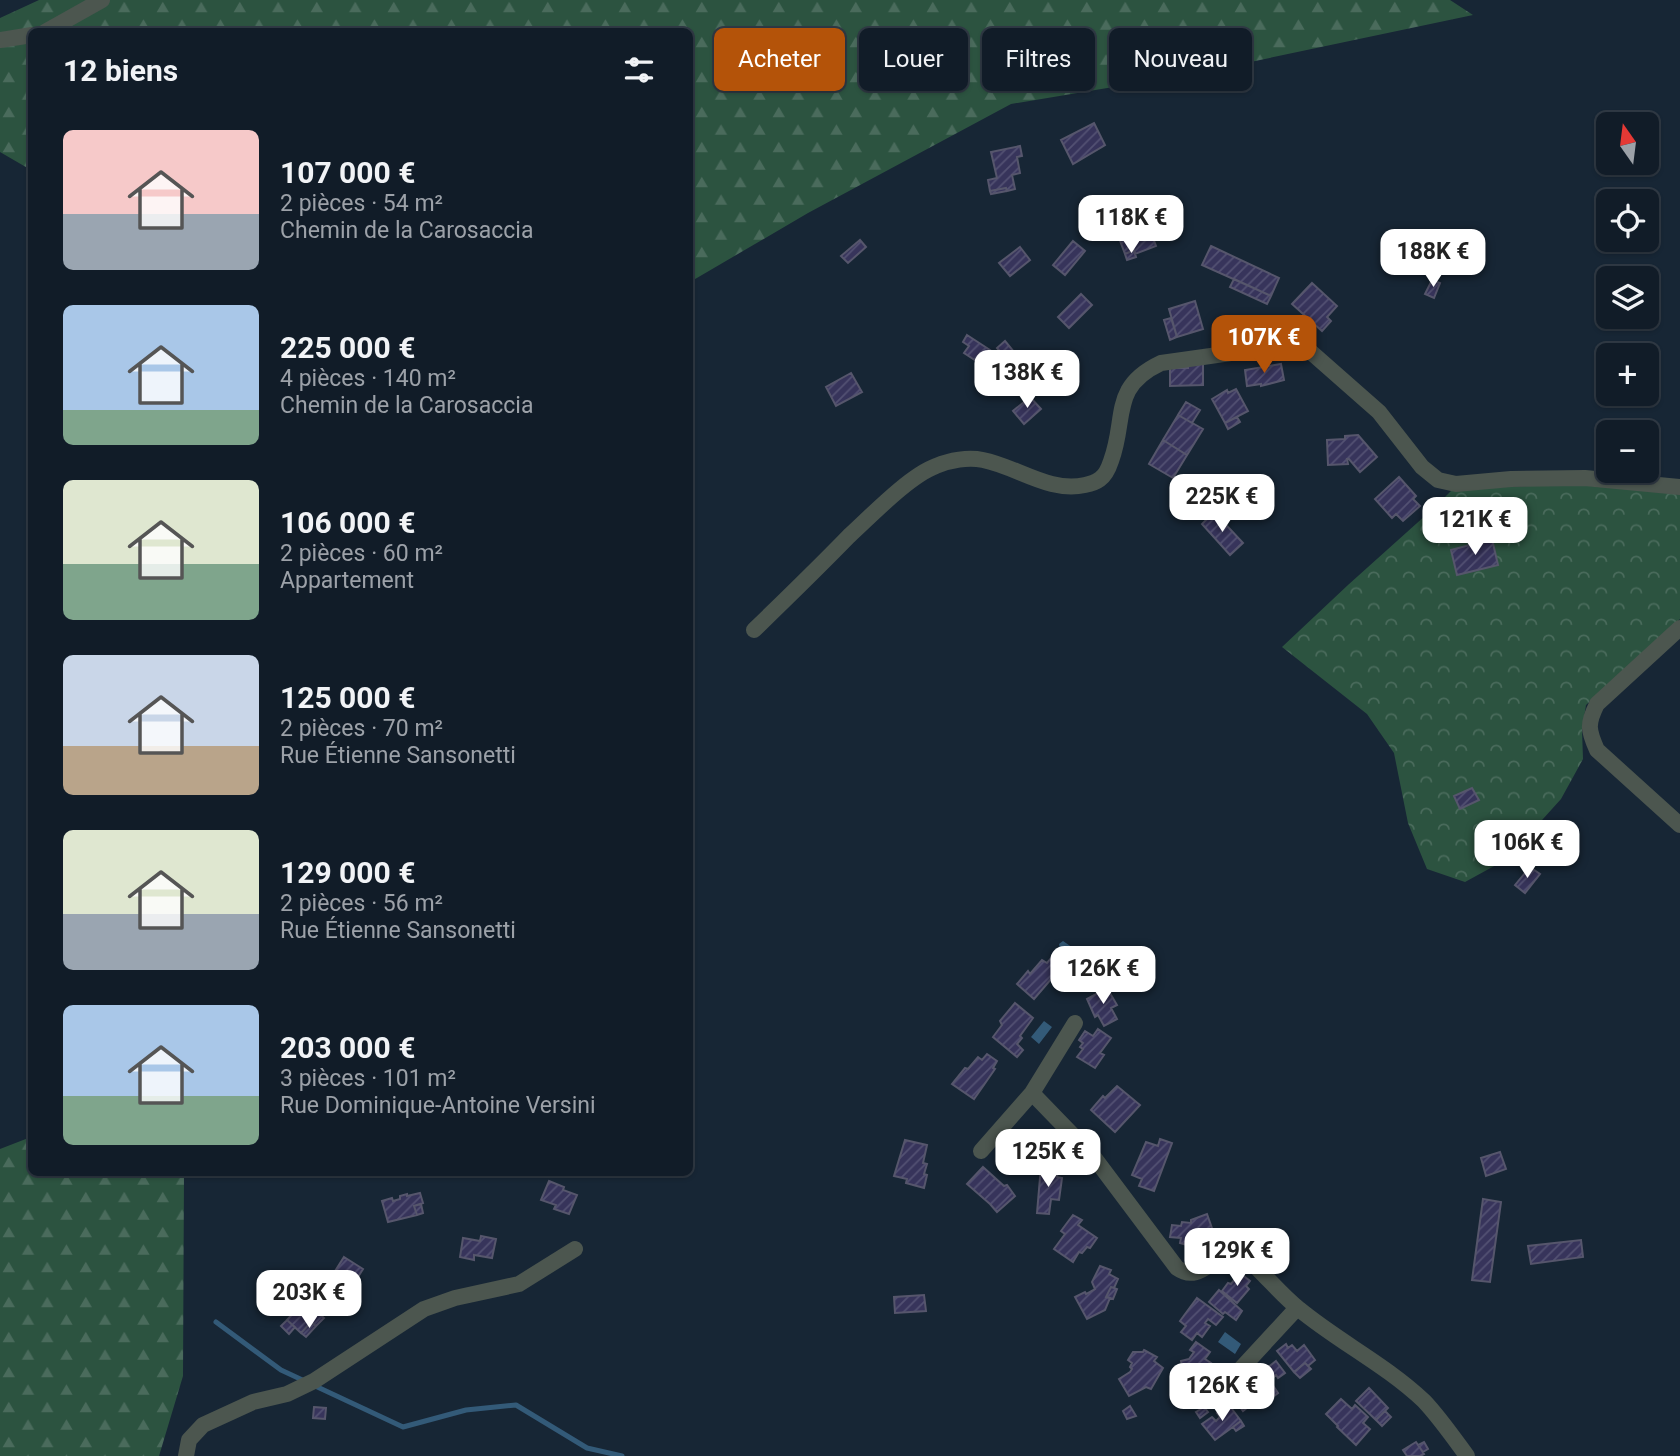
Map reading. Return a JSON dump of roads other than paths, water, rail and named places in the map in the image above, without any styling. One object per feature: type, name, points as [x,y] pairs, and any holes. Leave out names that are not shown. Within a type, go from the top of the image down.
[{"type":"street","points":[[52,28],[102,0]]},
{"type":"street","points":[[0,40],[28,36]]},
{"type":"street","points":[[754,630],[880,506],[933,466],[965,459],[981,460],[1066,487],[1093,483],[1101,479],[1115,451],[1123,401],[1132,384],[1146,370],[1161,363],[1288,345],[1300,347],[1312,353],[1379,412],[1422,467],[1438,480],[1456,484],[1511,479],[1585,478],[1680,487]]},
{"type":"street","points":[[1680,628],[1597,704],[1590,720],[1590,734],[1597,750],[1680,825]]},
{"type":"street","points":[[981,1151],[1032,1093],[1075,1023]]},
{"type":"street","points":[[1032,1093],[1093,1156],[1177,1268],[1191,1274],[1234,1253],[1247,1258],[1297,1308],[1377,1363],[1423,1401],[1467,1456]]},
{"type":"street","points":[[186,1456],[189,1440],[203,1425],[253,1402],[287,1394],[314,1381],[424,1309],[456,1298],[519,1284],[575,1249]]},
{"type":"street","points":[[1225,1386],[1297,1308]]},
{"type":"water","points":[[1063,941],[1082,954],[1076,961],[1060,949],[1059,944]]},
{"type":"water","points":[[1044,1021],[1052,1027],[1039,1044],[1031,1037]]},
{"type":"water","points":[[1225,1332],[1241,1344],[1235,1354],[1218,1342]]},
{"type":"waterway","points":[[216,1322],[281,1370],[403,1427],[466,1410],[516,1405],[587,1448],[622,1456]]}]
